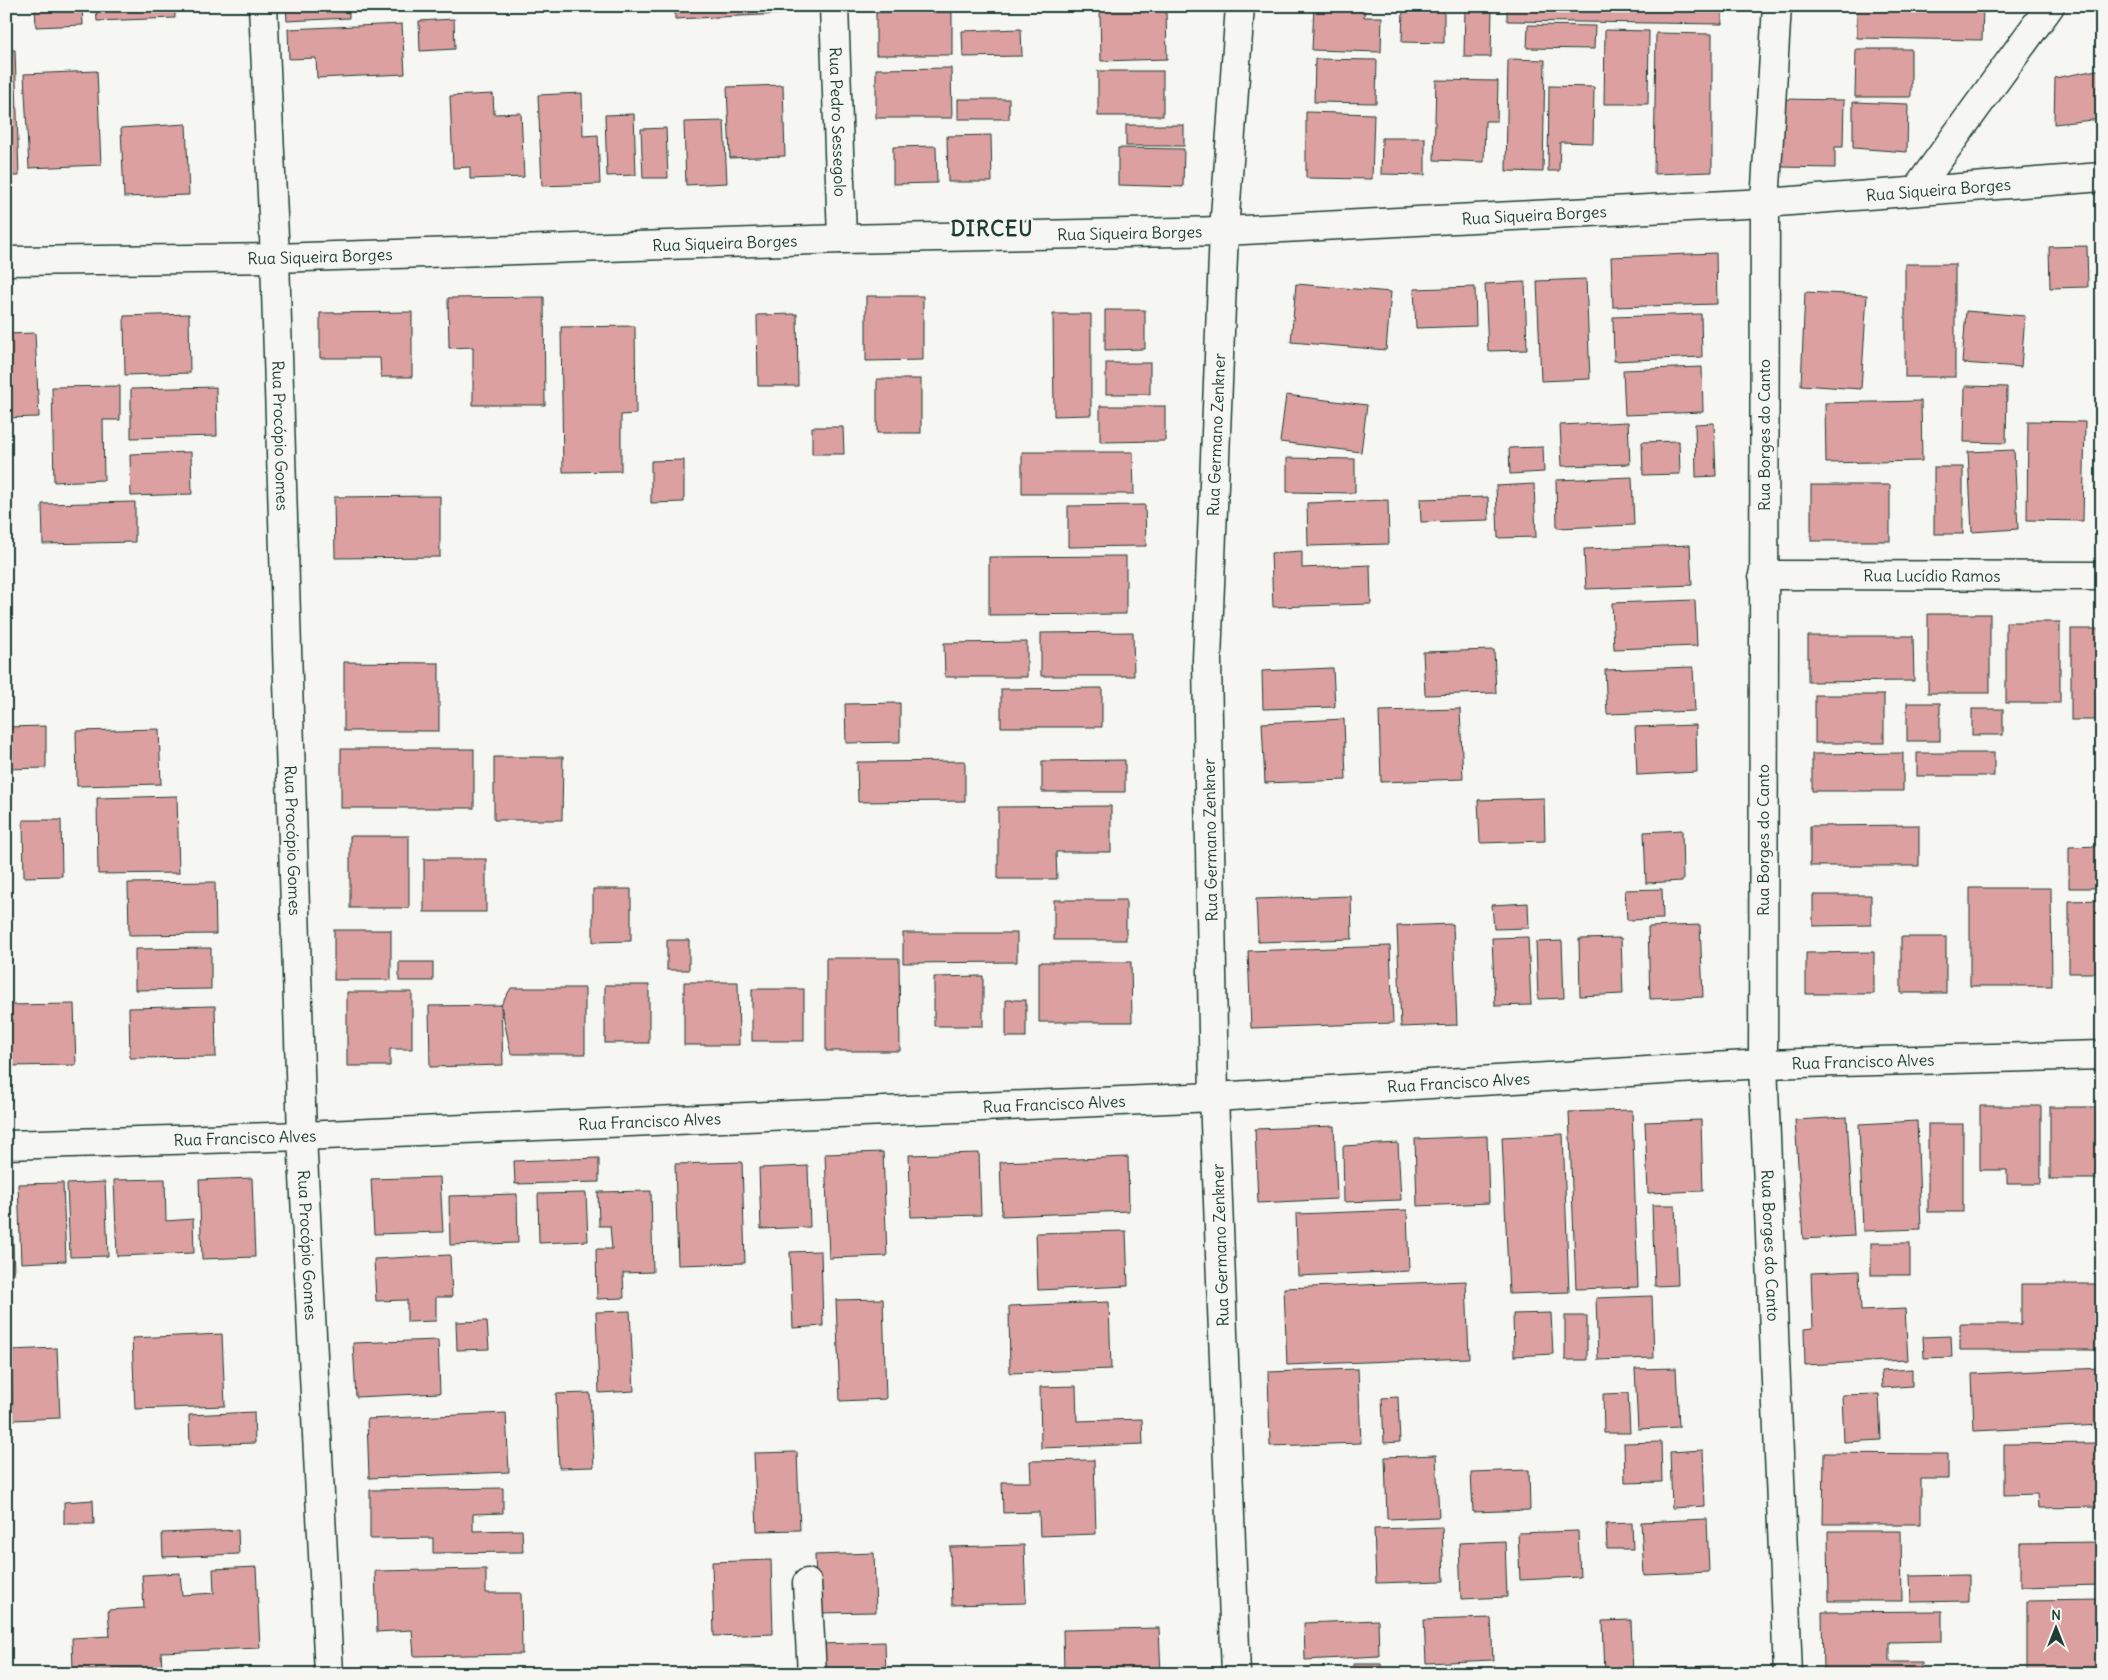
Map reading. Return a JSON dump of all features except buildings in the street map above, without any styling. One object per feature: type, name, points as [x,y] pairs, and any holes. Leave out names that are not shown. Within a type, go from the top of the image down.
[{"type":"street","name":"Rua Procópio Gomes","points":[[263,6],[275,258],[302,1136],[328,1674]]},
{"type":"street","name":"Rua Pedro Sessegolo","points":[[834,6],[842,239]]},
{"type":"street","name":"Rua Germano Zenkner","points":[[1236,1674],[1214,1097],[1207,660],[1224,231],[1240,6]]},
{"type":"street","name":"Rua Borges do Canto","points":[[1776,6],[1765,203],[1762,575],[1762,1064],[1788,1674]]},
{"type":"street","points":[[1916,190],[2050,6]]},
{"type":"street","name":"Rua Siqueira Borges","points":[[6,261],[275,258],[842,239],[1224,231],[1765,203],[2102,177]]},
{"type":"street","name":"Rua Lucídio Ramos","points":[[1762,575],[2102,576]]},
{"type":"street","name":"Rua Francisco Alves","points":[[6,1145],[302,1136],[1214,1097],[1762,1064],[2102,1055]]},
{"type":"street","points":[[807,1583],[812,1674]]},
{"type":"district","name":"DIRCEU","points":[[992,229]]}]
